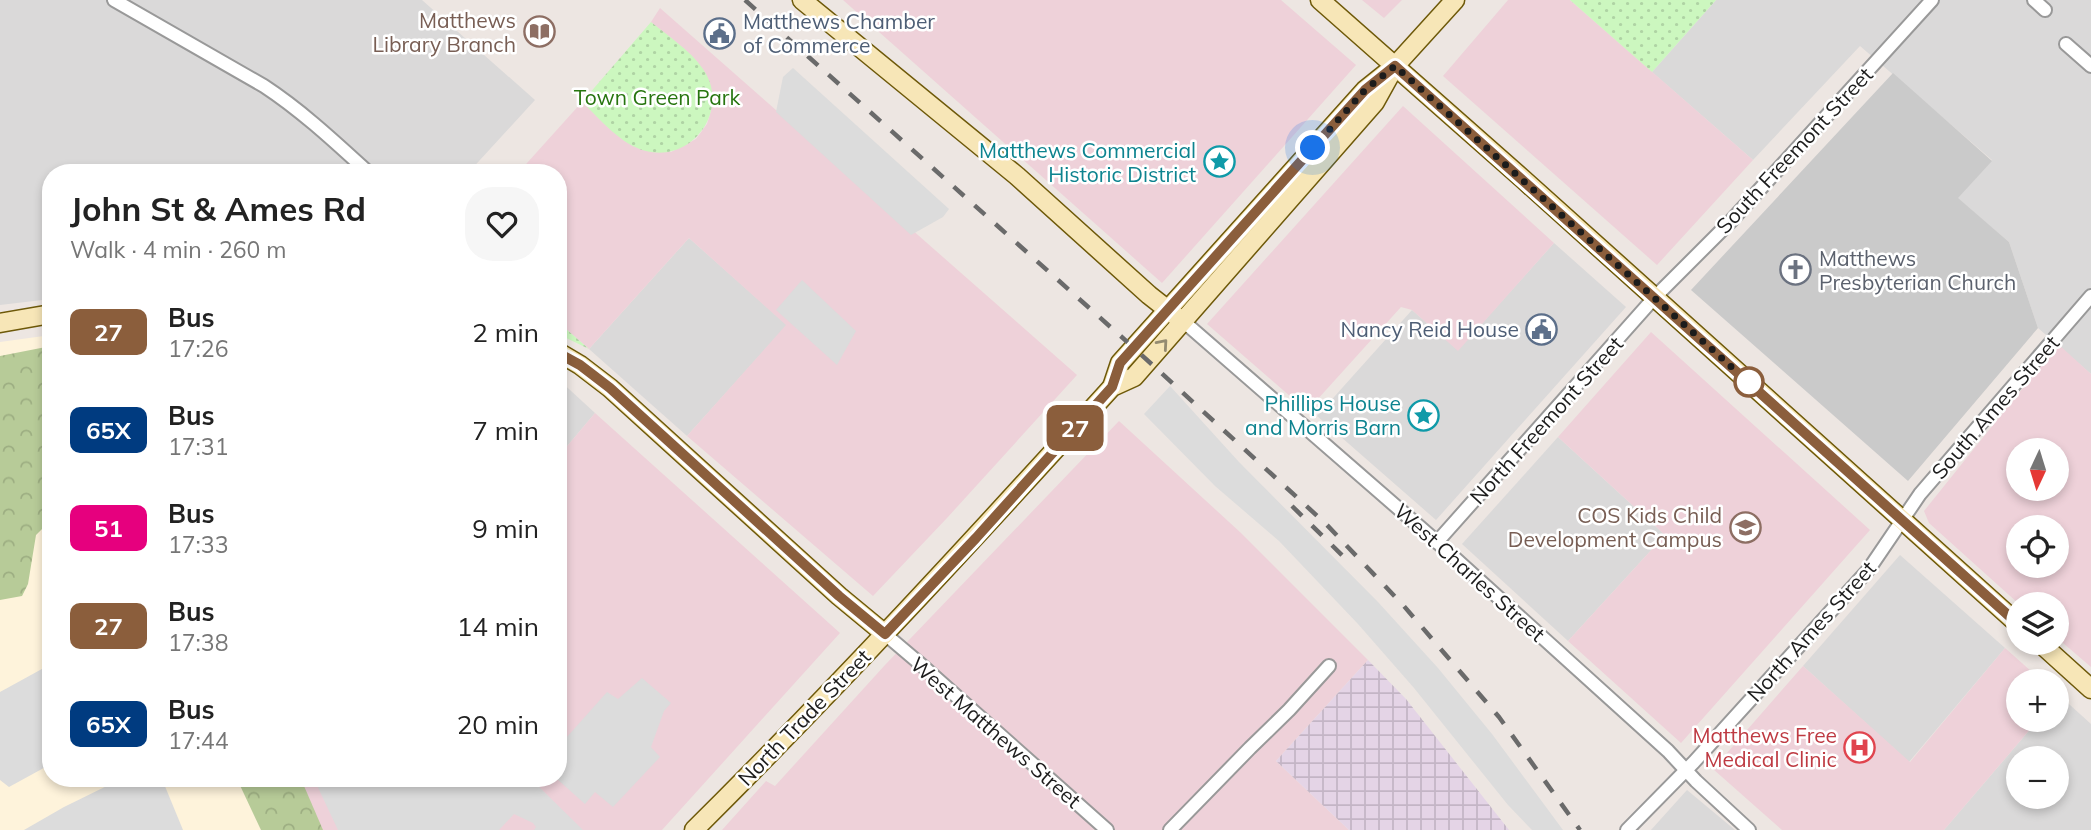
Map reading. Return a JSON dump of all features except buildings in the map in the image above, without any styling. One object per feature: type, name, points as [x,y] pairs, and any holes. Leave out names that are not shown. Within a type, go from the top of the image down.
[{"type":"main road","points":[[802,0],[1017,176],[1149,295],[1183,321]]},
{"type":"main road","points":[[1320,0],[2006,613]]},
{"type":"main road","points":[[1395,66],[1455,0]]},
{"type":"main road","name":"North Trade Street","points":[[694,830],[970,544],[1112,387],[1120,363],[1168,309],[1365,90],[1395,66]]},
{"type":"main road","name":"North Trade Street","points":[[1112,387],[1135,377],[1375,102],[1395,66]]},
{"type":"main road","points":[[0,323],[42,316]]},
{"type":"main road","points":[[567,357],[610,388],[839,596],[885,634]]},
{"type":"main road","points":[[2053,655],[2091,690]]},
{"type":"street","points":[[114,0],[284,99],[359,164]]},
{"type":"street","name":"South Freemont Street","points":[[1654,298],[1731,221],[1932,0]]},
{"type":"street","points":[[2034,0],[2045,10]]},
{"type":"street","points":[[2066,44],[2091,66]]},
{"type":"street","name":"South Ames Street","points":[[1903,520],[1920,494],[2091,296]]},
{"type":"street","name":"North Freemont Street","points":[[1437,542],[1654,298]]},
{"type":"street","name":"West Charles Street","points":[[1183,321],[1437,542],[1668,751],[1749,830]]},
{"type":"street","name":"North Ames Street","points":[[1627,830],[1869,569],[1903,520]]},
{"type":"street","name":"West Matthews Street","points":[[885,634],[1107,830]]},
{"type":"street","points":[[1170,830],[1329,666]]},
{"type":"shaded area","points":[[0,0],[422,0],[535,100],[476,164],[42,164],[42,300],[0,305]]},
{"type":"shaded area","points":[[843,0],[1281,0],[1356,65],[1162,283]]},
{"type":"shaded area","points":[[1362,0],[1402,0],[1384,18]]},
{"type":"shaded area","points":[[1508,0],[1570,0],[1753,160],[1657,265],[1443,76]]},
{"type":"shaded area","points":[[1716,0],[2091,0],[2091,374],[2038,328],[2009,242],[1957,198],[1992,160],[1860,46],[1753,160],[1652,72]]},
{"type":"shaded area","points":[[660,8],[1077,375],[873,596],[687,436],[786,325],[689,238],[589,349],[567,330],[567,164],[526,164],[582,102],[628,143],[671,152],[696,139],[707,124],[713,104],[712,94],[693,58],[651,22]]},
{"type":"shaded area","points":[[793,68],[949,209],[943,217],[911,235],[776,112],[783,77]]},
{"type":"shaded area","points":[[1893,73],[1992,161],[1958,198],[2009,242],[2038,328],[1908,481],[1691,290]]},
{"type":"shaded area","points":[[1403,106],[1554,243],[1458,351],[1412,310],[1401,307],[1307,411],[1207,324]]},
{"type":"shaded area","points":[[689,238],[787,325],[687,436],[589,349]]},
{"type":"shaded area","name":"Phillips House and Morris Barn","points":[[1554,243],[1626,307],[1436,520],[1317,416],[1412,310],[1458,350]]},
{"type":"shaded area","points":[[802,280],[856,331],[837,365],[776,310]]},
{"type":"shaded area","points":[[1651,332],[1870,530],[1681,743],[1568,641],[1665,535],[1558,437]]},
{"type":"shaded area","points":[[42,336],[42,787],[294,787],[313,830],[0,830],[0,342]]},
{"type":"shaded area","points":[[2058,344],[2091,374],[2091,667],[2069,648],[2069,592],[2006,592],[1929,523],[1924,511]]},
{"type":"shaded area","points":[[1170,386],[1239,462],[1378,602],[1438,668],[1492,734],[1563,830],[1532,830],[1508,805],[1414,688],[1358,624],[1279,541],[1215,486],[1144,414]]},
{"type":"shaded area","points":[[567,387],[595,413],[567,446]]},
{"type":"shaded area","points":[[595,413],[840,633],[662,830],[313,830],[294,787],[567,787],[567,446]]},
{"type":"shaded area","points":[[1119,421],[1241,533],[1368,660],[1276,761],[1349,830],[722,830],[766,781],[775,786],[885,665]]},
{"type":"shaded area","points":[[1558,437],[1665,535],[1568,641],[1462,544]]},
{"type":"shaded area","points":[[1900,555],[2005,648],[1909,762],[1803,666]]},
{"type":"shaded area","points":[[2005,648],[2006,655],[2013,655],[2029,669],[2006,669],[2006,732],[2028,732],[2016,746],[2006,746],[2006,758],[1944,830],[1782,830],[1713,769],[1803,666],[1910,762]]},
{"type":"shaded area","points":[[1368,660],[1406,699],[1509,830],[1349,830],[1276,761]]},
{"type":"shaded area","points":[[42,669],[42,769],[9,787],[0,780],[0,692]]},
{"type":"shaded area","points":[[642,678],[671,703],[664,711],[651,747],[660,757],[613,807],[595,792],[585,804],[566,787],[567,737],[607,692],[618,699]]},
{"type":"shaded area","points":[[2069,704],[2091,724],[2091,830],[1944,830],[2006,758],[2006,809],[2069,809],[2069,746],[2016,746],[2028,732],[2069,732]]},
{"type":"shaded area","points":[[105,787],[165,787],[183,830],[24,830]]},
{"type":"shaded area","points":[[318,787],[539,787],[583,830],[534,830],[536,827],[533,823],[514,814],[499,830],[338,830]]},
{"type":"shaded area","points":[[1687,790],[1735,830],[1651,830]]},
{"type":"green space","points":[[1570,0],[1716,0],[1652,72]]},
{"type":"green space","name":"Town Green Park","points":[[651,22],[698,62],[711,84],[713,100],[710,116],[703,130],[679,149],[663,153],[646,151],[628,143],[611,131],[582,102]]},
{"type":"green space","points":[[567,330],[589,349],[567,338]]},
{"type":"green space","points":[[42,348],[42,529],[36,535],[28,584],[22,596],[0,600],[0,356]]},
{"type":"green space","points":[[241,787],[304,787],[323,830],[261,830]]},
{"type":"railway","points":[[745,0],[1134,348],[1326,524],[1403,605],[1499,717],[1580,830]]},
{"type":"railway","points":[[1292,506],[1347,560]]},
{"type":"bus line","name":"27","points":[[567,358],[610,388],[839,596],[885,634],[1112,387],[1120,363],[1365,90],[1395,66],[2006,613]]},
{"type":"place","name":"Matthews Library Branch","points":[[539,32]]},
{"type":"place","name":"Matthews Chamber of Commerce","points":[[720,33]]},
{"type":"place","name":"Matthews Commercial Historic District","points":[[1219,162]]},
{"type":"place","name":"Matthews Presbyterian Church","points":[[1796,270]]},
{"type":"place","name":"Nancy Reid House","points":[[1542,329]]},
{"type":"place","name":"Phillips House and Morris Barn","points":[[1424,415]]},
{"type":"place","name":"COS Kids Child Development Campus","points":[[1745,527]]},
{"type":"place","name":"Matthews Free Medical Clinic","points":[[1860,747]]},
{"type":"route","points":[[1313,148],[1365,90],[1395,66],[1754,387],[1749,382]]}]
